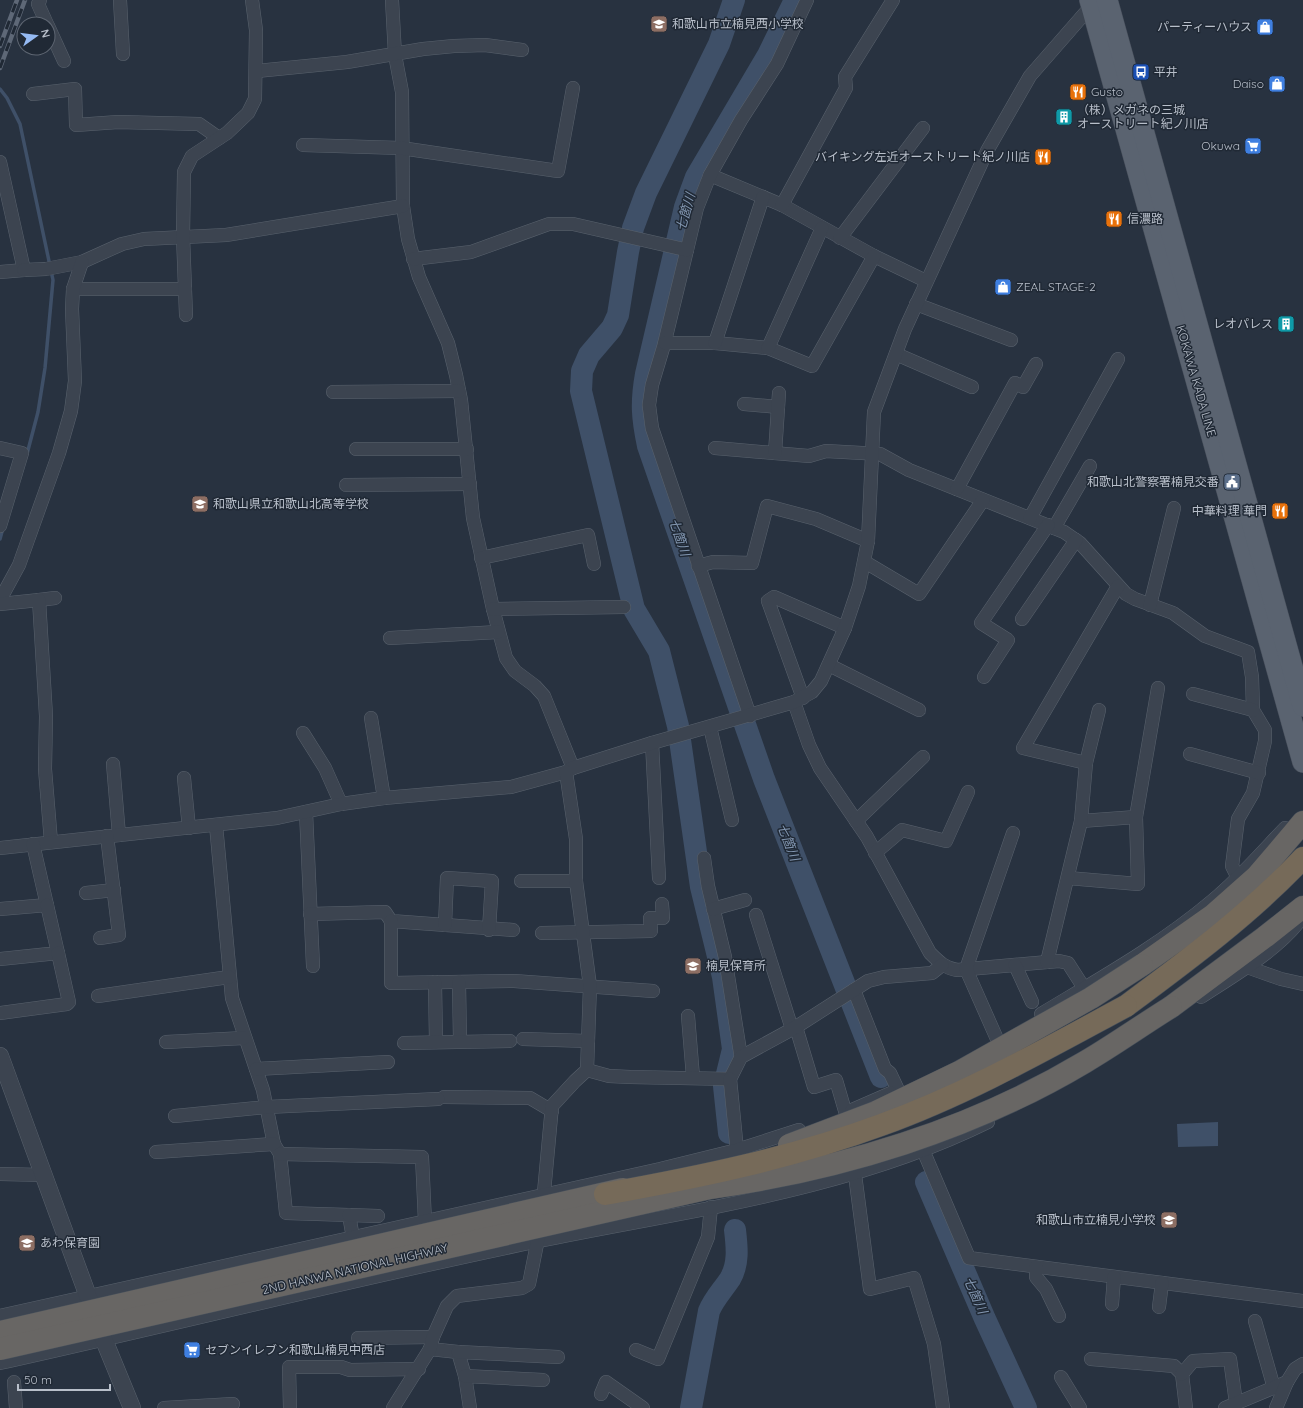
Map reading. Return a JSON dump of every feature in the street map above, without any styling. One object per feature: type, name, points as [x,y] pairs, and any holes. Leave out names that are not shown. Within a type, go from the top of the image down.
[{"type":"highway","name":"2ND HANWA NATIONAL HIGHWAY","points":[[0,1332],[605,1194],[785,1147],[876,1112],[960,1072],[1091,998],[1142,965],[1213,915],[1257,876],[1303,822]]},
{"type":"highway","points":[[710,1198],[884,1135],[976,1098],[1034,1068],[1126,1006],[1240,919],[1303,858]]},
{"type":"highway","name":"2ND HANWA NATIONAL HIGHWAY","points":[[0,1349],[710,1198],[743,1183],[825,1166],[919,1139],[959,1124],[1014,1100],[1084,1063],[1171,1007],[1303,907]]},
{"type":"highway","points":[[605,1194],[696,1178],[819,1146],[881,1125],[936,1103],[1025,1061],[1126,1006]]},
{"type":"main road","name":"KOKAWA KADA LINE","points":[[1096,1],[1303,706]]},
{"type":"main road","name":"KOKAWA KADA LINE","points":[[1096,1],[1303,762]]},
{"type":"street","points":[[40,0],[38,4],[43,16]]},
{"type":"street","points":[[120,0],[123,54]]},
{"type":"street","points":[[186,315],[183,236],[184,172],[192,156],[220,138],[248,113],[255,99],[257,71],[254,10],[252,0]]},
{"type":"street","points":[[392,0],[395,55],[402,92],[401,148],[403,206],[413,259],[448,343],[459,390],[467,448],[473,518],[498,632],[506,658],[515,671],[535,686],[544,696],[570,770],[576,839],[576,881],[590,986],[587,1070],[575,1080],[552,1106],[545,1194],[538,1241],[529,1284],[522,1288],[457,1296],[447,1306],[419,1370],[393,1408]]},
{"type":"street","points":[[746,717],[652,428],[649,405],[652,385],[665,343],[680,249],[710,175],[777,64],[807,0]]},
{"type":"street","points":[[782,205],[846,88],[845,77],[893,0]]},
{"type":"street","points":[[0,848],[216,825],[306,812],[341,804],[384,798],[511,787],[570,770],[652,742],[746,717],[799,700],[812,692],[821,681],[829,665],[845,628],[859,586],[868,541],[874,412],[916,304],[987,151],[1030,76],[1096,1]]},
{"type":"street","points":[[56,44],[64,61]]},
{"type":"street","points":[[257,71],[347,62],[423,49],[485,45],[522,50]]},
{"type":"street","points":[[303,145],[401,148],[558,171],[573,88]]},
{"type":"street","points":[[33,94],[75,89],[76,125],[118,122],[199,124],[220,138]]},
{"type":"street","points":[[840,238],[923,128]]},
{"type":"street","points":[[0,162],[24,270]]},
{"type":"street","points":[[710,175],[782,205],[874,256],[926,281]]},
{"type":"street","points":[[715,343],[762,197]]},
{"type":"street","points":[[0,272],[51,268],[82,262],[122,244],[144,239],[226,235],[403,206]]},
{"type":"street","points":[[413,259],[471,252],[550,224],[573,224],[680,249]]},
{"type":"street","points":[[768,348],[822,228]]},
{"type":"street","points":[[665,343],[715,343],[768,348],[812,366],[874,256]]},
{"type":"street","points":[[0,600],[19,565],[60,453],[71,410],[75,381],[72,309],[73,289],[82,262]]},
{"type":"street","points":[[73,289],[185,289]]},
{"type":"street","points":[[916,304],[1011,340]]},
{"type":"street","points":[[896,354],[972,387]]},
{"type":"street","points":[[1030,518],[1118,359]]},
{"type":"street","points":[[957,489],[1015,383],[1023,387],[1036,364]]},
{"type":"street","points":[[333,392],[459,390]]},
{"type":"street","points":[[775,453],[779,393]]},
{"type":"street","points":[[744,404],[778,407]]},
{"type":"street","points":[[0,448],[22,453],[0,526]]},
{"type":"street","points":[[356,449],[467,448]]},
{"type":"street","points":[[716,448],[809,456],[826,451],[880,454],[909,470],[1051,526],[1076,540],[1100,563],[1118,586],[1135,599],[1173,613],[1205,636],[1248,652],[1252,677],[1253,710],[1265,730],[1265,741],[1259,773],[1253,792],[1238,819],[1232,866],[1238,878]]},
{"type":"street","points":[[984,677],[1008,640],[981,623],[1051,526],[1090,466]]},
{"type":"street","points":[[346,485],[470,484]]},
{"type":"street","points":[[865,562],[920,594],[983,500]]},
{"type":"street","points":[[698,566],[713,562],[752,563],[767,506],[816,519],[868,541]]},
{"type":"street","points":[[1150,605],[1174,508]]},
{"type":"street","points":[[481,558],[588,535],[594,564]]},
{"type":"street","points":[[1022,619],[1076,540]]},
{"type":"street","points":[[1086,763],[1023,748],[1118,586]]},
{"type":"street","points":[[845,628],[774,597],[768,601],[799,700],[809,745],[820,768],[856,821],[875,853],[930,953],[942,965],[948,968],[966,969],[1059,961],[1068,963],[1084,988]]},
{"type":"street","points":[[0,604],[55,598]]},
{"type":"street","points":[[39,600],[46,716],[45,769],[51,842]]},
{"type":"street","points":[[493,609],[624,607]]},
{"type":"street","points":[[390,638],[498,632]]},
{"type":"street","points":[[829,665],[919,710]]},
{"type":"street","points":[[1068,878],[1138,884],[1136,816],[1158,688]]},
{"type":"street","points":[[1193,694],[1253,710]]},
{"type":"street","points":[[1048,962],[1081,821],[1086,763],[1099,710]]},
{"type":"street","points":[[371,718],[384,798]]},
{"type":"street","points":[[710,727],[732,820]]},
{"type":"street","points":[[303,733],[325,768],[341,804]]},
{"type":"street","points":[[652,742],[660,878]]},
{"type":"street","points":[[1190,754],[1259,773]]},
{"type":"street","points":[[856,821],[922,757]]},
{"type":"street","points":[[100,938],[119,935],[114,890],[112,764]]},
{"type":"street","points":[[184,778],[189,828]]},
{"type":"street","points":[[875,853],[902,830],[946,842],[968,792]]},
{"type":"street","points":[[306,812],[313,966]]},
{"type":"street","points":[[0,1316],[88,1298],[737,1150],[777,1139],[847,1113],[950,1065],[997,1039],[1084,988],[1165,936],[1211,902],[1238,878],[1296,816],[1303,812]]},
{"type":"street","points":[[1081,821],[1136,816]]},
{"type":"street","points":[[216,825],[232,998],[267,1107],[277,1149],[286,1213],[378,1216]]},
{"type":"street","points":[[997,1039],[966,969],[1013,833]]},
{"type":"street","points":[[0,1012],[67,1004],[69,1002],[33,844]]},
{"type":"street","points":[[704,858],[708,886],[725,956],[740,1057]]},
{"type":"street","points":[[445,925],[447,878],[492,881],[489,930]]},
{"type":"street","points":[[521,881],[576,881]]},
{"type":"street","points":[[86,893],[114,890]]},
{"type":"street","points":[[713,909],[745,900]]},
{"type":"street","points":[[0,909],[47,904]]},
{"type":"street","points":[[542,933],[651,931],[650,918],[663,918],[662,904]]},
{"type":"street","points":[[310,914],[385,912],[390,921],[391,983],[514,981],[653,991]]},
{"type":"street","points":[[756,914],[814,1087],[836,1080],[847,1113],[870,1289],[914,1278],[934,1344],[943,1408]]},
{"type":"street","points":[[0,1363],[538,1241],[710,1198],[792,1191],[855,1174],[953,1140],[1083,1075],[1247,967],[1294,929],[1303,916]]},
{"type":"street","points":[[390,921],[489,930],[513,930]]},
{"type":"street","points":[[0,959],[58,953]]},
{"type":"street","points":[[737,1150],[726,1078],[740,1057],[794,1028],[868,981],[884,977],[932,973],[942,965]]},
{"type":"street","points":[[1015,965],[1032,1002]]},
{"type":"street","points":[[1247,967],[1281,979],[1303,984]]},
{"type":"street","points":[[98,996],[229,977]]},
{"type":"street","points":[[435,982],[436,1042]]},
{"type":"street","points":[[459,982],[460,1042]]},
{"type":"street","points":[[850,992],[885,1069],[890,1073],[898,1090]]},
{"type":"street","points":[[688,1016],[693,1077]]},
{"type":"street","points":[[166,1042],[244,1038]]},
{"type":"street","points":[[404,1043],[516,1040],[588,1042]]},
{"type":"street","points":[[0,1056],[88,1298],[132,1408]]},
{"type":"street","points":[[256,1069],[388,1062]]},
{"type":"street","points":[[587,1070],[609,1076],[726,1078]]},
{"type":"street","points":[[175,1116],[267,1107],[441,1098],[530,1098],[552,1111]]},
{"type":"street","points":[[156,1152],[277,1149],[422,1157],[425,1222]]},
{"type":"street","points":[[923,1150],[970,1258],[1303,1301]]},
{"type":"street","points":[[0,1174],[44,1175]]},
{"type":"street","points":[[636,1350],[658,1359],[708,1237],[710,1198]]},
{"type":"street","points":[[349,1215],[353,1238]]},
{"type":"street","points":[[1036,1267],[1036,1277],[1046,1289],[1059,1316]]},
{"type":"street","points":[[1112,1304],[1114,1277]]},
{"type":"street","points":[[1159,1307],[1162,1283]]},
{"type":"street","points":[[1255,1321],[1274,1388]]},
{"type":"street","points":[[358,1338],[431,1343],[458,1352],[558,1357]]},
{"type":"street","points":[[458,1352],[465,1376],[470,1408]]},
{"type":"street","points":[[1182,1374],[1193,1361],[1230,1358],[1231,1405],[1287,1382]]},
{"type":"street","points":[[1091,1359],[1174,1366],[1182,1374],[1186,1408]]},
{"type":"street","points":[[1276,1408],[1287,1382],[1296,1369],[1303,1364]]},
{"type":"street","points":[[290,1408],[289,1367],[341,1367],[350,1370],[419,1370]]},
{"type":"street","points":[[465,1376],[544,1380]]},
{"type":"street","points":[[1061,1377],[1080,1408]]},
{"type":"street","points":[[14,1382],[16,1408]]},
{"type":"street","points":[[601,1394],[606,1382],[643,1408]]},
{"type":"street","points":[[164,1408],[233,1404]]},
{"type":"water","points":[[1218,1122],[1218,1146],[1178,1147],[1177,1124]]},
{"type":"waterway","points":[[729,1133],[724,1086],[733,1049],[723,977],[701,887],[678,726],[659,651],[634,609],[581,391],[582,371],[589,355],[612,328],[618,315],[633,228],[646,193],[719,44],[734,0]]},
{"type":"waterway","name":"七箇川","points":[[795,0],[768,55],[696,177],[685,207],[646,374],[643,393],[643,418],[648,446],[764,779],[881,1077]]},
{"type":"waterway","points":[[0,89],[7,98],[20,124],[53,280],[45,368],[38,412],[27,454]]},
{"type":"waterway","points":[[0,539],[3,528]]},
{"type":"waterway","name":"七箇川","points":[[926,1182],[985,1319],[1026,1408]]},
{"type":"waterway","points":[[691,1408],[709,1311],[730,1279],[735,1267],[737,1249],[735,1230]]},
{"type":"railway","points":[[0,46],[17,0]]},
{"type":"railway","points":[[0,68],[25,0]]},
{"type":"place","name":"和歌山市立楠見西小学校","points":[[659,24]]},
{"type":"place","name":"パーティーハウス","points":[[1265,27]]},
{"type":"place","name":"平井","points":[[1141,72]]},
{"type":"place","name":"Daiso","points":[[1277,84]]},
{"type":"place","name":"Gusto","points":[[1078,92]]},
{"type":"place","name":"（株）メガネの三城 オーストリート紀ノ川店","points":[[1064,117]]},
{"type":"place","name":"Okuwa","points":[[1253,146]]},
{"type":"place","name":"バイキング左近オーストリート紀ノ川店","points":[[1043,157]]},
{"type":"place","name":"信濃路","points":[[1114,219]]},
{"type":"place","name":"ZEAL STAGE-2","points":[[1003,287]]},
{"type":"place","name":"レオパレス","points":[[1286,324]]},
{"type":"place","name":"和歌山北警察署楠見交番","points":[[1232,482]]},
{"type":"place","name":"和歌山県立和歌山北高等学校","points":[[200,504]]},
{"type":"place","name":"中華料理 華門","points":[[1280,511]]},
{"type":"place","name":"楠見保育所","points":[[693,966]]},
{"type":"place","name":"和歌山市立楠見小学校","points":[[1169,1220]]},
{"type":"place","name":"あわ保育園","points":[[27,1243]]},
{"type":"place","name":"セブンイレブン和歌山楠見中西店","points":[[192,1350]]}]
